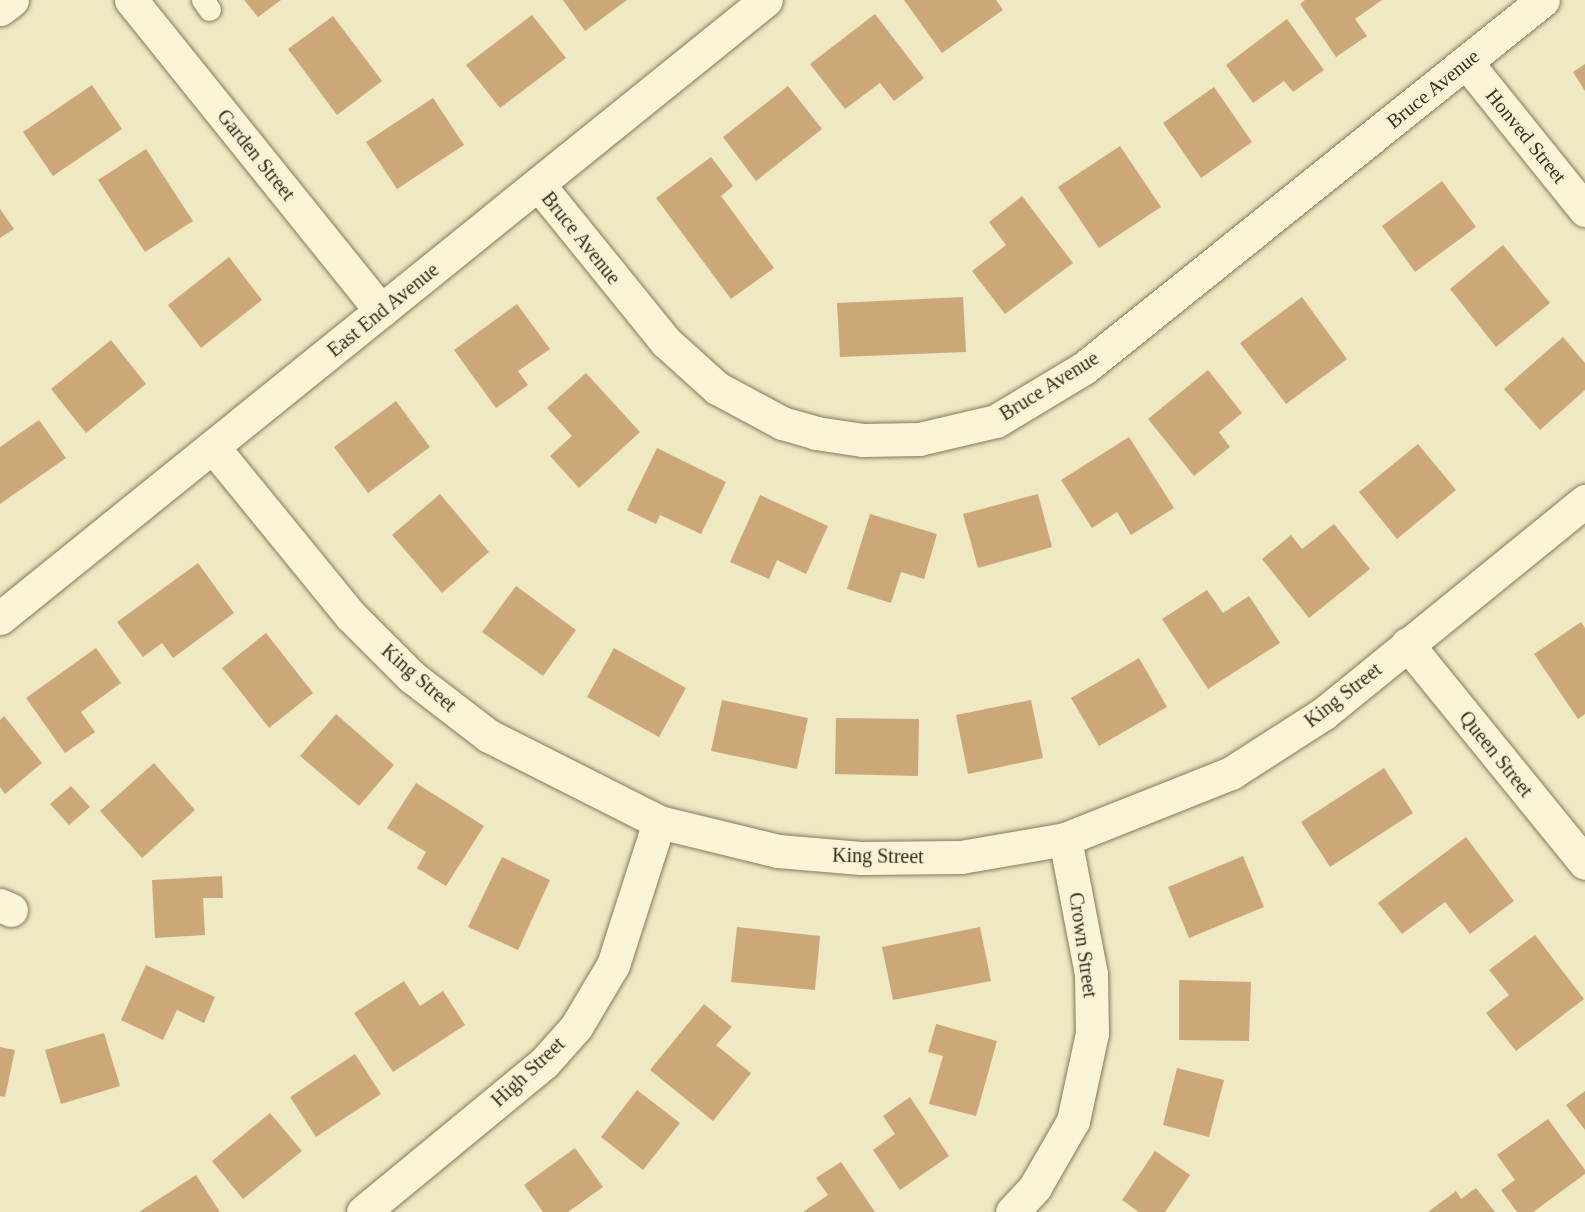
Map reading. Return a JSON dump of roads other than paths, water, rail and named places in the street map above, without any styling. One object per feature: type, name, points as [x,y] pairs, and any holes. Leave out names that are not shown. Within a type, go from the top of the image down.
[{"type":"street","points":[[0,9],[12,0]]},
{"type":"street","name":"Garden Street","points":[[131,0],[381,311]]},
{"type":"street","name":"East End Avenue","points":[[0,618],[766,0]]},
{"type":"street","name":"Bruce Avenue","points":[[538,184],[666,342],[717,388],[783,423],[816,433],[863,440],[919,439],[996,421],[1084,368],[1543,0]]},
{"type":"street","name":"Honved Street","points":[[1466,62],[1585,210]]},
{"type":"street","name":"King Street","points":[[213,447],[350,615],[412,677],[489,736],[659,822],[778,851],[861,858],[961,857],[1065,838],[1231,773],[1323,714],[1585,501]]},
{"type":"street","name":"Queen Street","points":[[1407,644],[1585,863]]},
{"type":"street","name":"High Street","points":[[363,1212],[544,1063],[576,1027],[613,964],[659,822]]},
{"type":"street","name":"Crown Street","points":[[1012,1212],[1035,1187],[1073,1121],[1092,1033],[1091,974],[1065,838]]}]
